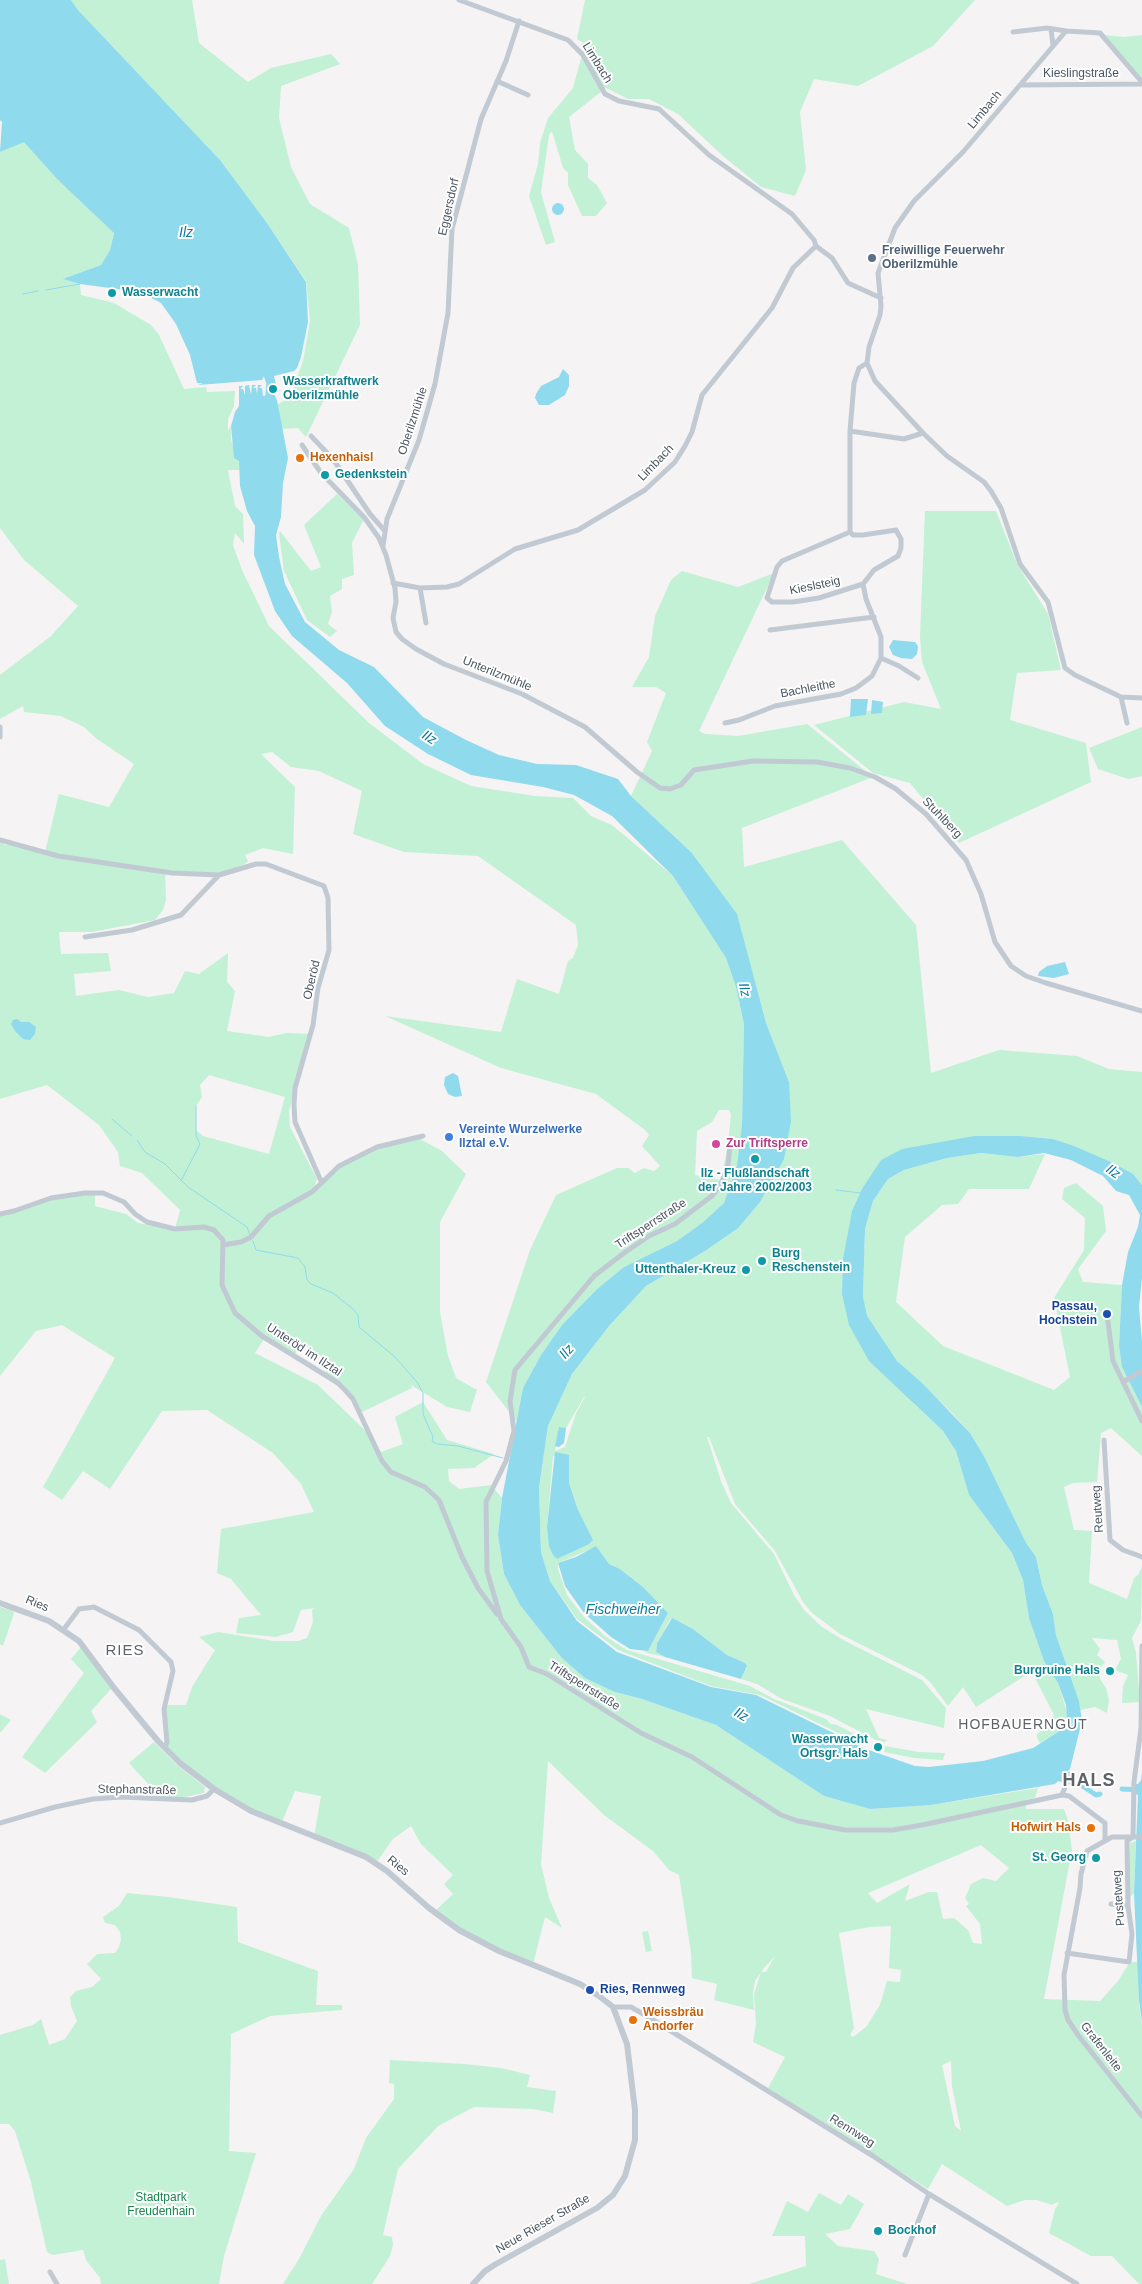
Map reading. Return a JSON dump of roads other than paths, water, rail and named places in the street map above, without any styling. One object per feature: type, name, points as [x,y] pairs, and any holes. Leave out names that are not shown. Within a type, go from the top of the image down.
[{"type":"street","points":[[459,0],[518,21]]},
{"type":"street","name":"Eggersdorf","points":[[444,343],[450,298],[452,229],[480,119],[506,62],[518,21]]},
{"type":"street","name":"Limbach","points":[[518,21],[562,37],[574,44],[583,55],[605,94],[620,101],[659,109],[709,155],[792,214],[814,240],[816,246],[832,258],[848,282],[881,298]]},
{"type":"street","points":[[1013,32],[1031,29],[1051,29],[1066,32],[1100,33],[1142,83]]},
{"type":"street","points":[[1051,29],[1054,45]]},
{"type":"street","name":"Limbach","points":[[867,363],[869,347],[880,315],[881,298],[878,272],[895,228],[922,192],[963,152],[995,112],[1066,32]]},
{"type":"street","points":[[497,81],[528,95]]},
{"type":"street","name":"Kieslingstraße","points":[[1020,85],[1142,83]]},
{"type":"street","name":"Limbach","points":[[420,588],[447,587],[460,584],[515,550],[578,530],[645,490],[675,462],[692,432],[702,395],[772,308],[793,268],[816,246]]},
{"type":"street","name":"Oberilzmühle","points":[[383,546],[384,531],[419,440],[434,391],[444,343]]},
{"type":"street","points":[[918,678],[900,666],[881,658],[881,637],[866,599],[863,584],[874,570],[888,563],[900,552],[901,539],[896,530],[863,536],[853,535],[850,532],[850,431],[854,383],[860,368],[867,363],[875,381],[923,433],[948,456],[984,482],[992,491],[1001,508],[1020,564],[1048,602],[1065,668],[1075,675],[1120,697],[1142,698]]},
{"type":"street","points":[[850,431],[904,439],[923,433]]},
{"type":"street","points":[[311,436],[333,459],[370,514],[384,531]]},
{"type":"street","points":[[302,445],[322,474],[364,517],[383,546]]},
{"type":"street","name":"Kieslsteig","points":[[850,532],[782,561],[777,567],[767,598],[772,602],[793,602],[819,598],[863,584]]},
{"type":"street","name":"Unterilzmühle","points":[[383,546],[396,596],[394,626],[402,638],[444,664],[522,694],[585,727],[637,772],[660,788]]},
{"type":"street","points":[[393,583],[420,588],[426,623]]},
{"type":"street","points":[[770,630],[874,616]]},
{"type":"street","name":"Bachleithe","points":[[725,723],[775,706],[841,694],[856,688],[872,676],[881,658]]},
{"type":"street","points":[[1120,697],[1127,723]]},
{"type":"street","points":[[0,727],[0,737]]},
{"type":"street","name":"Stuhlberg","points":[[660,788],[670,789],[681,785],[694,770],[753,761],[817,762],[850,768],[875,777],[896,789],[926,814],[966,860],[981,894],[995,942],[1011,966],[1026,976],[1046,984],[1142,1011]]},
{"type":"street","name":"Oberöd","points":[[0,840],[72,859],[172,873],[219,875],[256,864],[266,864],[321,885],[326,890],[329,950],[318,988],[313,1025],[295,1088],[294,1105],[296,1122],[321,1181]]},
{"type":"street","name":"Oberöd","points":[[85,937],[132,930],[181,915],[219,875]]},
{"type":"street","points":[[0,1214],[51,1198],[85,1193],[110,1195],[124,1202],[135,1214],[147,1222],[175,1229],[204,1227],[214,1230],[221,1237],[223,1245],[241,1242],[251,1238],[269,1216],[305,1196],[339,1166],[377,1147],[423,1136]]},
{"type":"street","name":"Triftsperrstraße","points":[[730,1145],[728,1165],[721,1184],[712,1195],[675,1224],[649,1236],[624,1252],[594,1276],[515,1370],[510,1401],[514,1431],[506,1462],[486,1502],[487,1571],[491,1591],[501,1619],[521,1647],[529,1667],[551,1676],[641,1733],[692,1757],[781,1815],[805,1823],[845,1830],[893,1830],[1062,1795]]},
{"type":"street","name":"Unteröd im Ilztal","points":[[223,1245],[222,1285],[235,1313],[262,1336],[338,1383],[353,1399],[382,1460],[391,1472],[425,1487],[439,1500],[478,1588],[501,1619]]},
{"type":"street","points":[[1107,1314],[1113,1361],[1125,1380],[1142,1421]]},
{"type":"street","points":[[1125,1380],[1142,1371]]},
{"type":"street","name":"Reutweg","points":[[1104,1440],[1110,1540],[1123,1550],[1142,1557]]},
{"type":"street","name":"Ries","points":[[0,1603],[36,1615],[64,1629],[87,1650],[114,1688],[165,1748],[214,1789],[251,1811],[299,1832],[366,1857],[387,1870],[429,1908],[459,1930],[499,1951],[580,1984],[613,2007]]},
{"type":"street","points":[[64,1629],[78,1609],[94,1608],[139,1630],[171,1662],[173,1671],[164,1709],[168,1742],[165,1748]]},
{"type":"street","points":[[1134,1837],[1133,1794],[1141,1728],[1142,1646]]},
{"type":"street","points":[[1069,1777],[1062,1795],[1069,1796],[1105,1823],[1104,1840],[1112,1837],[1142,1837]]},
{"type":"street","name":"Stephanstraße","points":[[0,1823],[55,1806],[92,1799],[122,1797],[192,1800],[207,1796],[214,1789]]},
{"type":"street","name":"Pustetweg","points":[[1067,1953],[1129,1962],[1132,1934],[1128,1906],[1127,1841],[1134,1837]]},
{"type":"street","name":"Grafenleite","points":[[1104,1840],[1087,1851],[1067,1953],[1064,1975],[1065,2010],[1068,2020],[1078,2035],[1142,2116]]},
{"type":"street","points":[[1111,1904],[1128,1906]]},
{"type":"street","name":"Rennweg","points":[[613,2007],[631,2007],[645,2014],[867,2152],[929,2194],[1077,2284]]},
{"type":"street","name":"Neue Rieser Straße","points":[[473,2284],[485,2271],[496,2264],[597,2208],[612,2194],[625,2176],[635,2140],[635,2110],[627,2044],[613,2007]]},
{"type":"street","points":[[905,2255],[929,2194]]},
{"type":"street","points":[[50,2272],[57,2284]]},
{"type":"water","name":"Ilz","points":[[0,0],[71,0],[78,10],[220,160],[267,223],[306,282],[308,322],[301,357],[294,371],[274,376],[273,382],[266,383],[264,376],[262,380],[198,385],[203,383],[197,383],[190,355],[176,324],[161,303],[140,292],[80,284],[63,279],[101,265],[110,250],[114,233],[57,179],[24,142],[0,152],[2,122],[0,120]]},
{"type":"water","points":[[558,203],[564,209],[558,215],[552,209]]},
{"type":"water","points":[[563,369],[569,375],[569,386],[565,395],[549,405],[539,405],[535,398],[541,386],[559,377]]},
{"type":"water","points":[[249,385],[251,395],[252,385],[256,385],[253,388],[256,388],[257,394],[258,385],[262,385],[259,388],[262,388],[263,396],[274,394],[277,400],[288,458],[283,483],[281,517],[276,535],[285,584],[305,622],[339,650],[374,667],[423,717],[466,740],[499,755],[537,764],[576,765],[618,779],[631,796],[691,852],[737,914],[766,1023],[789,1082],[791,1121],[784,1159],[760,1202],[738,1228],[705,1251],[646,1286],[609,1326],[572,1374],[548,1426],[539,1488],[541,1552],[550,1581],[577,1621],[617,1652],[711,1687],[756,1695],[866,1749],[915,1766],[929,1767],[983,1761],[1033,1748],[1061,1730],[1067,1719],[1066,1705],[1058,1683],[1044,1661],[1029,1618],[1023,1580],[1012,1553],[969,1495],[956,1451],[943,1431],[869,1361],[849,1325],[842,1294],[843,1259],[852,1211],[862,1189],[881,1160],[902,1149],[974,1136],[1021,1136],[1053,1139],[1113,1163],[1133,1174],[1142,1185],[1142,1278],[1139,1307],[1142,1341],[1142,1407],[1122,1367],[1119,1346],[1122,1285],[1128,1252],[1138,1227],[1140,1215],[1129,1195],[1116,1191],[1103,1176],[1071,1160],[1044,1153],[1018,1157],[981,1153],[947,1158],[904,1170],[888,1179],[873,1201],[865,1229],[863,1297],[867,1316],[897,1361],[922,1383],[970,1433],[984,1456],[1026,1543],[1036,1557],[1042,1585],[1053,1614],[1056,1635],[1079,1701],[1082,1721],[1070,1769],[1055,1784],[931,1805],[870,1809],[824,1796],[716,1725],[642,1699],[615,1692],[585,1678],[561,1657],[520,1605],[504,1574],[498,1535],[502,1498],[523,1388],[541,1355],[562,1325],[597,1289],[624,1267],[677,1241],[702,1223],[724,1203],[737,1165],[742,1124],[744,1024],[736,987],[726,958],[673,876],[612,816],[574,795],[543,787],[471,775],[428,754],[385,726],[347,683],[292,636],[275,611],[254,555],[255,526],[247,511],[240,486],[239,461],[234,458],[231,426],[239,406],[239,386],[243,386],[240,389],[243,389],[245,395],[245,386]]},
{"type":"water","points":[[893,640],[915,642],[918,646],[917,654],[912,659],[893,655],[889,647]]},
{"type":"water","points":[[851,699],[868,699],[866,715],[850,717]]},
{"type":"water","points":[[872,700],[883,702],[882,713],[871,714]]},
{"type":"water","points":[[1065,962],[1069,974],[1054,978],[1038,976],[1039,972],[1047,966]]},
{"type":"water","points":[[17,1019],[21,1022],[29,1022],[36,1027],[35,1034],[30,1040],[23,1039],[15,1031],[11,1024],[13,1020]]},
{"type":"water","points":[[453,1073],[458,1076],[462,1096],[455,1097],[448,1094],[444,1085],[445,1077]]},
{"type":"water","points":[[559,1427],[566,1428],[564,1443],[559,1447],[555,1446]]},
{"type":"water","points":[[555,1452],[569,1455],[569,1483],[578,1510],[593,1540],[589,1544],[557,1559],[549,1546],[547,1527]]},
{"type":"water","name":"Fischweiher","points":[[596,1546],[609,1564],[620,1569],[643,1587],[668,1613],[648,1651],[630,1649],[611,1637],[584,1613],[565,1586],[558,1563],[576,1557]]},
{"type":"water","name":"Fischweiher","points":[[672,1618],[693,1629],[727,1655],[745,1663],[747,1666],[741,1679],[665,1657],[656,1652],[657,1643]]},
{"type":"water","points":[[1142,1773],[1142,2022],[1139,2000],[1134,1893],[1138,1795],[1134,1793],[1134,1784],[1138,1784],[1141,1780]]},
{"type":"waterway","points":[[46,290],[80,284]]},
{"type":"waterway","points":[[23,294],[38,291]]},
{"type":"waterway","name":"Ilz","points":[[268,373],[271,382],[269,404]]},
{"type":"waterway","points":[[181,1181],[200,1144],[196,1136],[196,1106]]},
{"type":"waterway","points":[[112,1119],[132,1136]]},
{"type":"waterway","points":[[137,1140],[145,1152],[165,1164],[188,1187],[247,1227],[250,1235]]},
{"type":"waterway","points":[[836,1190],[860,1193]]},
{"type":"waterway","points":[[253,1241],[256,1250],[298,1258],[305,1267],[307,1280],[311,1284],[333,1293],[353,1309],[358,1315],[359,1327],[395,1357],[417,1382],[423,1393],[423,1414],[433,1437],[432,1441],[437,1444],[458,1446],[503,1458]]},
{"type":"waterway","points":[[1053,1777],[1081,1785],[1096,1795],[1100,1794]]},
{"type":"waterway","points":[[1122,1789],[1142,1790]]},
{"type":"place","name":"Freiwillige Feuerwehr Oberilzmühle","points":[[872,258]]},
{"type":"place","name":"Wasserwacht","points":[[112,293]]},
{"type":"place","name":"Wasserkraftwerk Oberilzmühle","points":[[273,389]]},
{"type":"place","name":"Hexenhaisl","points":[[300,458]]},
{"type":"place","name":"Gedenkstein","points":[[325,475]]},
{"type":"place","name":"Vereinte Wurzelwerke Ilztal e.V.","points":[[449,1137]]},
{"type":"place","name":"Zur Triftsperre","points":[[716,1144]]},
{"type":"place","name":"Ilz - Flußlandschaft der Jahre 2002/2003","points":[[755,1159]]},
{"type":"place","name":"Burg Reschenstein","points":[[762,1261]]},
{"type":"place","name":"Uttenthaler-Kreuz","points":[[746,1270]]},
{"type":"place","name":"Passau, Hochstein","points":[[1107,1314]]},
{"type":"place","name":"Burgruine Hals","points":[[1110,1671]]},
{"type":"place","name":"Wasserwacht Ortsgr. Hals","points":[[878,1747]]},
{"type":"place","name":"Hofwirt Hals","points":[[1091,1828]]},
{"type":"place","name":"St. Georg","points":[[1096,1858]]},
{"type":"place","name":"Ries, Rennweg","points":[[590,1990]]},
{"type":"place","name":"Weissbräu Andorfer","points":[[633,2020]]},
{"type":"place","name":"Bockhof","points":[[878,2231]]},
{"type":"district","name":"RIES","points":[[125,1651]]},
{"type":"district","name":"HOFBAUERNGUT","points":[[1023,1725]]},
{"type":"district","name":"HALS","points":[[1089,1781]]},
{"type":"park label","name":"Stadtpark Freudenhain","points":[[161,2205]]}]
